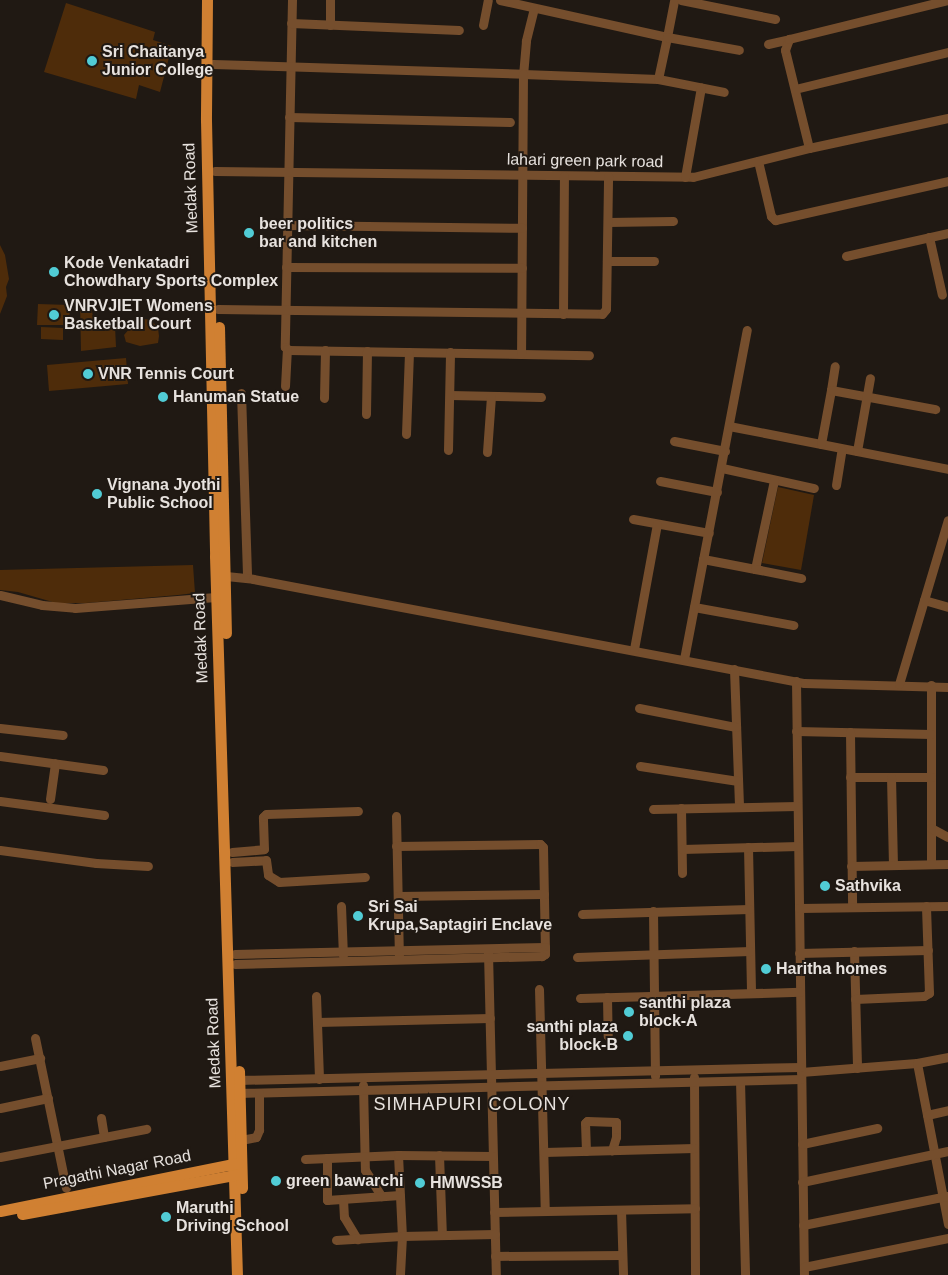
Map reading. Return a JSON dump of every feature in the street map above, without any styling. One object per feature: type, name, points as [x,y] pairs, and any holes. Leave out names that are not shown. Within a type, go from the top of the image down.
[{"type":"main road","name":"Medak Road","points":[[207,0],[206,120],[216,597],[232,857],[241,1140],[237,1168],[244,1275]]},
{"type":"main road","name":"Medak Road","points":[[214,0],[215,171],[226,576],[225,732],[237,1168],[237,1275]]},
{"type":"main road","name":"Pragathi Nagar Road","points":[[0,1211],[237,1168]]},
{"type":"main road","name":"Pragathi Nagar Road","points":[[0,1218],[237,1168]]},
{"type":"street","points":[[285,386],[292,0]]},
{"type":"street","points":[[330,0],[330,25]]},
{"type":"street","points":[[483,25],[488,0]]},
{"type":"street","points":[[500,0],[667,37],[739,50]]},
{"type":"street","points":[[658,79],[674,0]]},
{"type":"street","points":[[681,0],[775,19]]},
{"type":"street","points":[[768,44],[948,0]]},
{"type":"street","points":[[521,354],[523,74],[526,41],[534,8]]},
{"type":"street","points":[[291,23],[459,30]]},
{"type":"street","points":[[789,39],[786,50],[809,148]]},
{"type":"street","points":[[795,89],[948,52]]},
{"type":"street","points":[[213,64],[658,79],[724,92]]},
{"type":"street","points":[[686,177],[701,87]]},
{"type":"street","points":[[289,117],[510,122]]},
{"type":"street","name":"lahari green park road","points":[[215,171],[701,176],[809,148],[948,118]]},
{"type":"street","points":[[758,161],[771,216],[775,220],[948,181]]},
{"type":"street","points":[[564,176],[564,314]]},
{"type":"street","points":[[218,309],[521,314],[605,313],[608,176]]},
{"type":"street","points":[[608,222],[673,221]]},
{"type":"street","points":[[287,225],[522,228]]},
{"type":"street","points":[[846,256],[948,233]]},
{"type":"street","points":[[929,237],[942,294]]},
{"type":"street","points":[[607,261],[654,261]]},
{"type":"street","points":[[286,267],[522,268]]},
{"type":"street","points":[[684,659],[747,330]]},
{"type":"street","points":[[287,350],[589,355]]},
{"type":"street","points":[[324,350],[324,398]]},
{"type":"street","points":[[366,414],[367,351]]},
{"type":"street","points":[[406,434],[409,352]]},
{"type":"street","points":[[448,450],[450,352]]},
{"type":"street","points":[[821,444],[834,366]]},
{"type":"street","points":[[857,451],[870,378]]},
{"type":"street","points":[[831,390],[935,409]]},
{"type":"street","points":[[241,393],[247,578]]},
{"type":"street","points":[[450,395],[541,397]]},
{"type":"street","points":[[488,452],[491,396]]},
{"type":"street","points":[[729,426],[948,469]]},
{"type":"street","points":[[674,440],[725,451]]},
{"type":"street","points":[[836,485],[842,448]]},
{"type":"street","points":[[722,468],[814,488]]},
{"type":"street","points":[[755,569],[774,480]]},
{"type":"street","points":[[660,481],[717,492]]},
{"type":"street","points":[[633,520],[709,533]]},
{"type":"street","points":[[899,684],[948,520]]},
{"type":"street","points":[[634,649],[657,524]]},
{"type":"street","points":[[704,559],[801,578]]},
{"type":"street","points":[[226,576],[247,578],[634,649],[796,681],[948,687]]},
{"type":"street","points":[[0,595],[42,605],[75,608],[216,597]]},
{"type":"street","points":[[924,600],[948,607]]},
{"type":"street","points":[[694,607],[793,625]]},
{"type":"street","points":[[734,669],[739,807]]},
{"type":"street","points":[[796,681],[804,1271],[948,1238]]},
{"type":"street","points":[[931,685],[931,864]]},
{"type":"street","points":[[639,708],[736,727]]},
{"type":"street","points":[[0,728],[63,735]]},
{"type":"street","points":[[796,731],[931,734]]},
{"type":"street","points":[[850,732],[852,907]]},
{"type":"street","points":[[0,756],[103,770]]},
{"type":"street","points":[[50,799],[55,763]]},
{"type":"street","points":[[640,766],[738,781]]},
{"type":"street","points":[[850,777],[931,777]]},
{"type":"street","points":[[891,777],[893,865]]},
{"type":"street","points":[[0,801],[104,815]]},
{"type":"street","points":[[653,809],[797,806]]},
{"type":"street","points":[[681,808],[682,873]]},
{"type":"street","points":[[358,811],[266,814],[263,817],[264,849],[268,875],[279,882],[365,877]]},
{"type":"street","points":[[396,816],[400,960]]},
{"type":"street","points":[[931,828],[948,837]]},
{"type":"street","points":[[235,959],[344,962],[400,960],[545,947],[543,848],[540,844],[396,846]]},
{"type":"street","points":[[682,849],[798,846]]},
{"type":"street","points":[[748,847],[751,993]]},
{"type":"street","points":[[232,857],[264,849]]},
{"type":"street","points":[[0,850],[96,864],[148,866]]},
{"type":"street","points":[[232,857],[266,860]]},
{"type":"street","points":[[851,866],[948,864]]},
{"type":"street","points":[[398,896],[544,894]]},
{"type":"street","points":[[342,906],[344,962]]},
{"type":"street","points":[[855,999],[927,995],[930,990],[926,906]]},
{"type":"street","points":[[799,908],[948,906]]},
{"type":"street","points":[[582,914],[749,909]]},
{"type":"street","points":[[653,912],[654,1082]]},
{"type":"street","points":[[235,959],[343,951],[399,950],[488,953]]},
{"type":"street","points":[[799,953],[928,950]]},
{"type":"street","points":[[577,957],[750,951]]},
{"type":"street","points":[[854,951],[857,1068]]},
{"type":"street","points":[[488,953],[496,1275]]},
{"type":"street","points":[[539,989],[544,1211]]},
{"type":"street","points":[[580,998],[800,992]]},
{"type":"street","points":[[316,996],[319,1079]]},
{"type":"street","points":[[607,997],[608,1036]]},
{"type":"street","points":[[317,1022],[490,1018]]},
{"type":"street","points":[[35,1038],[66,1188]]},
{"type":"street","points":[[240,1093],[740,1080],[917,1063],[948,1057]]},
{"type":"street","points":[[0,1066],[40,1058]]},
{"type":"street","points":[[917,1063],[945,1196],[948,1224]]},
{"type":"street","points":[[239,1080],[655,1070],[801,1073]]},
{"type":"street","points":[[694,1070],[695,1275]]},
{"type":"street","points":[[363,1078],[364,1156],[367,1176],[381,1196]]},
{"type":"street","points":[[280,1080],[281,1092]]},
{"type":"street","points":[[740,1080],[745,1275]]},
{"type":"street","points":[[241,1140],[256,1137],[259,1130],[259,1093]]},
{"type":"street","points":[[0,1108],[48,1098]]},
{"type":"street","points":[[927,1115],[948,1110]]},
{"type":"street","points":[[101,1118],[104,1137]]},
{"type":"street","points":[[586,1151],[585,1123],[587,1120],[616,1122],[616,1137],[612,1150]]},
{"type":"street","points":[[802,1144],[876,1128]]},
{"type":"street","points":[[0,1157],[146,1129]]},
{"type":"street","points":[[544,1152],[694,1148]]},
{"type":"street","points":[[802,1182],[948,1151]]},
{"type":"street","points":[[305,1158],[398,1155],[492,1156]]},
{"type":"street","points":[[398,1155],[402,1236],[400,1275]]},
{"type":"street","points":[[439,1155],[442,1235]]},
{"type":"street","points":[[327,1158],[327,1200],[400,1195]]},
{"type":"street","points":[[803,1225],[945,1196]]},
{"type":"street","points":[[343,1199],[344,1217],[358,1239]]},
{"type":"street","points":[[494,1212],[695,1208]]},
{"type":"street","points":[[621,1210],[623,1275]]},
{"type":"street","points":[[336,1240],[402,1236],[495,1234]]},
{"type":"street","points":[[495,1256],[622,1255]]},
{"type":"shaded area","points":[[66,3],[155,32],[153,40],[172,46],[160,92],[139,85],[136,99],[44,72]]},
{"type":"shaded area","points":[[0,245],[5,255],[9,279],[6,287],[7,296],[0,314]]},
{"type":"shaded area","points":[[80,300],[91,305],[93,317],[99,320],[99,325],[115,326],[116,347],[81,351]]},
{"type":"shaded area","name":"VNRVJIET Womens Basketball Court","points":[[38,304],[70,305],[69,325],[37,325]]},
{"type":"shaded area","points":[[144,319],[151,320],[158,328],[158,343],[140,346],[126,342],[124,335],[130,328]]},
{"type":"shaded area","points":[[41,327],[63,328],[63,340],[41,339]]},
{"type":"shaded area","name":"VNR Tennis Court","points":[[126,358],[128,384],[49,391],[47,365]]},
{"type":"shaded area","points":[[778,487],[814,495],[801,570],[762,563]]},
{"type":"shaded area","points":[[193,565],[195,593],[86,603],[56,603],[18,592],[0,590],[0,570]]},
{"type":"place","name":"Sri Chaitanya Junior College","points":[[92,61]]},
{"type":"place","name":"beer politics bar and kitchen","points":[[249,233]]},
{"type":"place","name":"Kode Venkatadri Chowdhary Sports Complex","points":[[54,272]]},
{"type":"place","name":"VNRVJIET Womens Basketball Court","points":[[54,315]]},
{"type":"place","name":"VNR Tennis Court","points":[[88,374]]},
{"type":"place","name":"Hanuman Statue","points":[[163,397]]},
{"type":"place","name":"Vignana Jyothi Public School","points":[[97,494]]},
{"type":"place","name":"Sathvika","points":[[825,886]]},
{"type":"place","name":"Sri Sai Krupa,Saptagiri Enclave","points":[[358,916]]},
{"type":"place","name":"Haritha homes","points":[[766,969]]},
{"type":"place","name":"santhi plaza block-A","points":[[629,1012]]},
{"type":"place","name":"santhi plaza block-B","points":[[628,1036]]},
{"type":"place","name":"green bawarchi","points":[[276,1181]]},
{"type":"place","name":"HMWSSB","points":[[420,1183]]},
{"type":"place","name":"Maruthi Driving School","points":[[166,1217]]},
{"type":"district","name":"SIMHAPURI COLONY","points":[[472,1104]]}]
